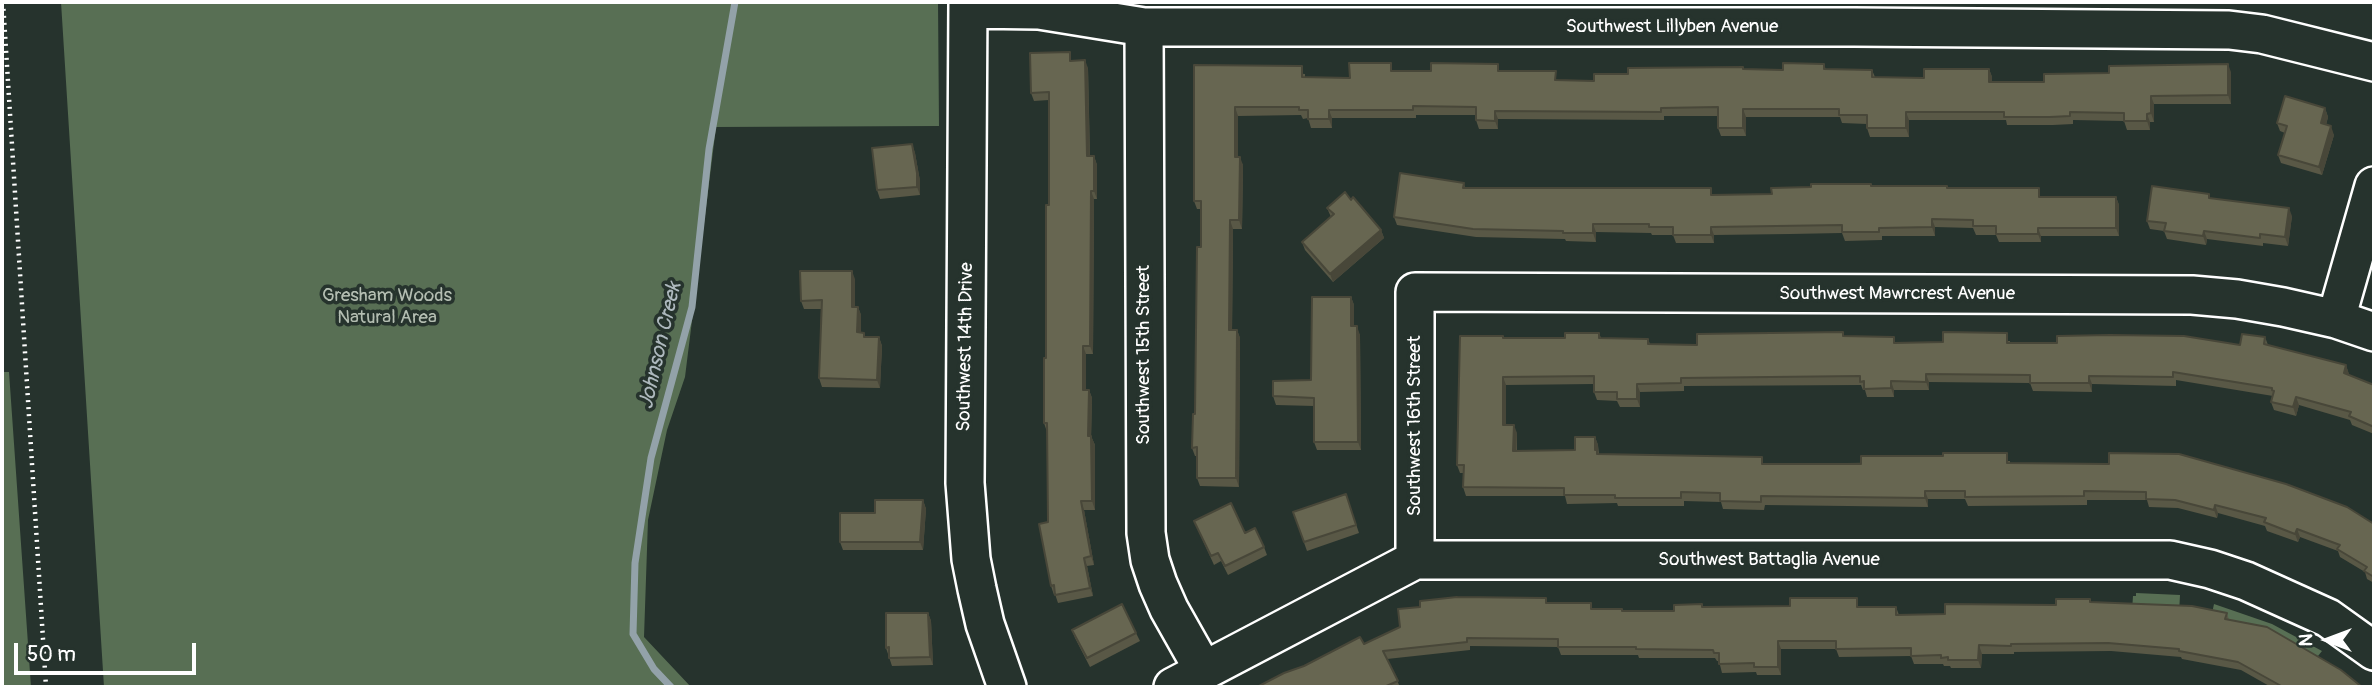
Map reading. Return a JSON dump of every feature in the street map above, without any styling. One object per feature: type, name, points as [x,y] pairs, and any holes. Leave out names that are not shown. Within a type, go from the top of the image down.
[{"type":"street","name":"Southwest Lillyben Avenue","points":[[968,5],[1039,10],[1144,27],[1854,15],[2229,30],[2262,34],[2374,62]]},
{"type":"street","name":"Southwest 14th Drive","points":[[968,5],[965,483],[971,559],[977,589],[1007,687]]},
{"type":"street","name":"Southwest 15th Street","points":[[1144,27],[1146,533],[1150,560],[1169,609],[1189,679]]},
{"type":"street","points":[[2336,319],[2374,186]]},
{"type":"street","name":"Southwest Mawrcrest Avenue","points":[[1415,292],[2192,295],[2237,299],[2336,319],[2374,332]]},
{"type":"street","name":"Southwest 16th Street","points":[[1415,292],[1415,560]]},
{"type":"street","name":"Southwest Battaglia Avenue","points":[[1189,679],[1415,560],[2169,560],[2210,569],[2246,581],[2328,618],[2374,651]]},
{"type":"path","points":[[3,2],[46,687]]},
{"type":"green space","name":"Gresham Woods Natural Area","points":[[61,2],[938,2],[939,126],[716,127],[685,377],[667,430],[648,520],[644,637],[691,687],[104,687]]},
{"type":"green space","points":[[2,372],[9,372],[31,687],[2,687]]},
{"type":"green space","points":[[2136,593],[2180,595],[2179,614],[2132,611],[2133,596],[2136,596]]},
{"type":"green space","points":[[2214,604],[2272,624],[2322,651],[2314,661],[2211,618]]},
{"type":"building","points":[[1070,52],[1070,61],[1085,60],[1087,156],[1094,156],[1094,191],[1091,191],[1090,346],[1083,346],[1083,390],[1089,390],[1088,436],[1091,436],[1092,501],[1081,501],[1091,556],[1084,558],[1090,588],[1055,595],[1039,524],[1048,522],[1044,358],[1046,205],[1049,205],[1049,92],[1031,93],[1030,53]]},
{"type":"building","points":[[1349,63],[1391,63],[1391,71],[1431,71],[1431,63],[1498,64],[1498,71],[1556,71],[1555,80],[1594,81],[1594,74],[1628,74],[1628,68],[1743,67],[1783,70],[1783,63],[1824,64],[1824,69],[1872,70],[1872,77],[1924,78],[1924,69],[1989,69],[1989,82],[2044,82],[2044,74],[2109,73],[2109,66],[2228,64],[2228,95],[2151,96],[2151,113],[2147,114],[2147,121],[2124,121],[2124,113],[2070,112],[2070,116],[2004,117],[2004,112],[1906,112],[1906,128],[1867,128],[1867,115],[1839,115],[1839,109],[1743,109],[1743,128],[1718,128],[1718,107],[1661,108],[1661,112],[1495,111],[1495,121],[1476,120],[1476,107],[1413,106],[1413,110],[1329,110],[1329,119],[1308,119],[1308,110],[1299,110],[1299,107],[1235,107],[1235,157],[1240,157],[1239,220],[1230,220],[1229,330],[1237,330],[1236,478],[1197,478],[1197,447],[1192,448],[1195,414],[1197,247],[1201,247],[1201,201],[1194,201],[1194,65],[1302,66],[1302,77],[1350,78]]},
{"type":"building","points":[[2285,96],[2325,108],[2321,123],[2331,126],[2319,167],[2278,155],[2287,126],[2277,123]]},
{"type":"building","points":[[912,144],[917,187],[877,190],[872,148]]},
{"type":"building","points":[[1400,173],[1464,183],[1463,188],[1711,188],[1711,195],[1772,194],[1771,188],[1811,187],[1811,184],[2039,188],[2039,197],[2116,197],[2116,228],[2038,228],[2038,234],[1996,234],[1996,226],[1973,226],[1973,220],[1932,219],[1932,227],[1879,228],[1879,232],[1842,232],[1842,225],[1711,227],[1711,235],[1673,235],[1673,227],[1649,227],[1649,224],[1593,224],[1593,233],[1473,229],[1394,217]]},
{"type":"building","points":[[2152,186],[2209,194],[2209,198],[2289,208],[2285,237],[2260,234],[2260,238],[2204,231],[2203,236],[2164,231],[2166,223],[2147,221]]},
{"type":"building","points":[[1345,192],[1351,200],[1353,197],[1381,230],[1330,274],[1302,242],[1334,214],[1327,208]]},
{"type":"building","points":[[800,271],[852,271],[852,307],[858,307],[857,332],[864,333],[864,337],[879,337],[877,380],[819,378],[822,300],[801,301]]},
{"type":"building","points":[[1312,297],[1351,297],[1351,326],[1357,326],[1358,442],[1314,442],[1314,398],[1273,396],[1273,381],[1311,380]]},
{"type":"building","points":[[1843,332],[1843,336],[1894,337],[1894,343],[1943,342],[1943,332],[2007,333],[2007,343],[2057,343],[2057,336],[2110,335],[2184,336],[2240,345],[2242,334],[2265,337],[2264,344],[2346,365],[2344,373],[2374,385],[2374,427],[2349,416],[2351,412],[2296,397],[2293,407],[2271,402],[2274,391],[2272,388],[2173,372],[2173,377],[2089,376],[2089,383],[2030,383],[2030,375],[1926,374],[1926,382],[1891,381],[1891,388],[1864,389],[1864,381],[1860,382],[1860,376],[1681,378],[1681,383],[1637,384],[1637,399],[1617,399],[1617,392],[1594,392],[1594,376],[1503,377],[1503,425],[1514,425],[1513,451],[1575,450],[1575,437],[1595,437],[1597,454],[1762,457],[1762,464],[1861,464],[1861,456],[2007,453],[2007,463],[2109,464],[2109,453],[2179,454],[2286,484],[2347,507],[2374,524],[2374,577],[2364,571],[2367,567],[2337,549],[2340,545],[2297,529],[2295,534],[2264,522],[2266,518],[2215,505],[2214,510],[2175,500],[2146,499],[2146,492],[2084,491],[2084,496],[1965,497],[1965,491],[1925,491],[1925,498],[1761,496],[1761,502],[1720,501],[1720,493],[1681,492],[1681,498],[1615,498],[1615,495],[1564,495],[1564,488],[1463,487],[1464,465],[1457,465],[1460,336],[1565,338],[1565,333],[1599,333],[1599,338],[1648,339],[1648,344],[1697,345],[1697,334]]},
{"type":"building","points":[[1346,494],[1356,525],[1304,542],[1293,512]]},
{"type":"building","points":[[875,500],[923,500],[920,542],[840,542],[840,513],[875,513]]},
{"type":"building","points":[[1231,503],[1245,533],[1255,528],[1264,547],[1225,566],[1218,553],[1211,556],[1194,521]]},
{"type":"building","points":[[1457,597],[1546,598],[1546,603],[1591,603],[1591,609],[1622,611],[1674,611],[1674,605],[1702,604],[1702,607],[1790,606],[1790,598],[1857,598],[1857,607],[1896,607],[1896,615],[1945,614],[1945,604],[2056,605],[2056,599],[2192,606],[2227,613],[2225,619],[2267,627],[2341,670],[2362,687],[2283,687],[2238,662],[2179,649],[2108,643],[1979,645],[1978,660],[1948,660],[1948,657],[1941,658],[1941,655],[1911,656],[1911,648],[1836,649],[1836,641],[1778,641],[1778,667],[1754,667],[1754,663],[1719,664],[1719,653],[1714,653],[1713,650],[1558,647],[1558,639],[1467,638],[1467,642],[1383,651],[1398,681],[1384,687],[1257,687],[1360,637],[1364,644],[1400,627],[1398,609],[1420,607],[1420,601]]},
{"type":"building","points":[[1122,604],[1136,633],[1087,658],[1072,630]]},
{"type":"building","points":[[886,613],[928,613],[930,657],[889,658],[889,647],[886,648]]},
{"type":"waterway","name":"Johnson Creek","points":[[671,687],[654,669],[633,634],[635,563],[651,458],[692,307],[709,149],[735,2]]}]
